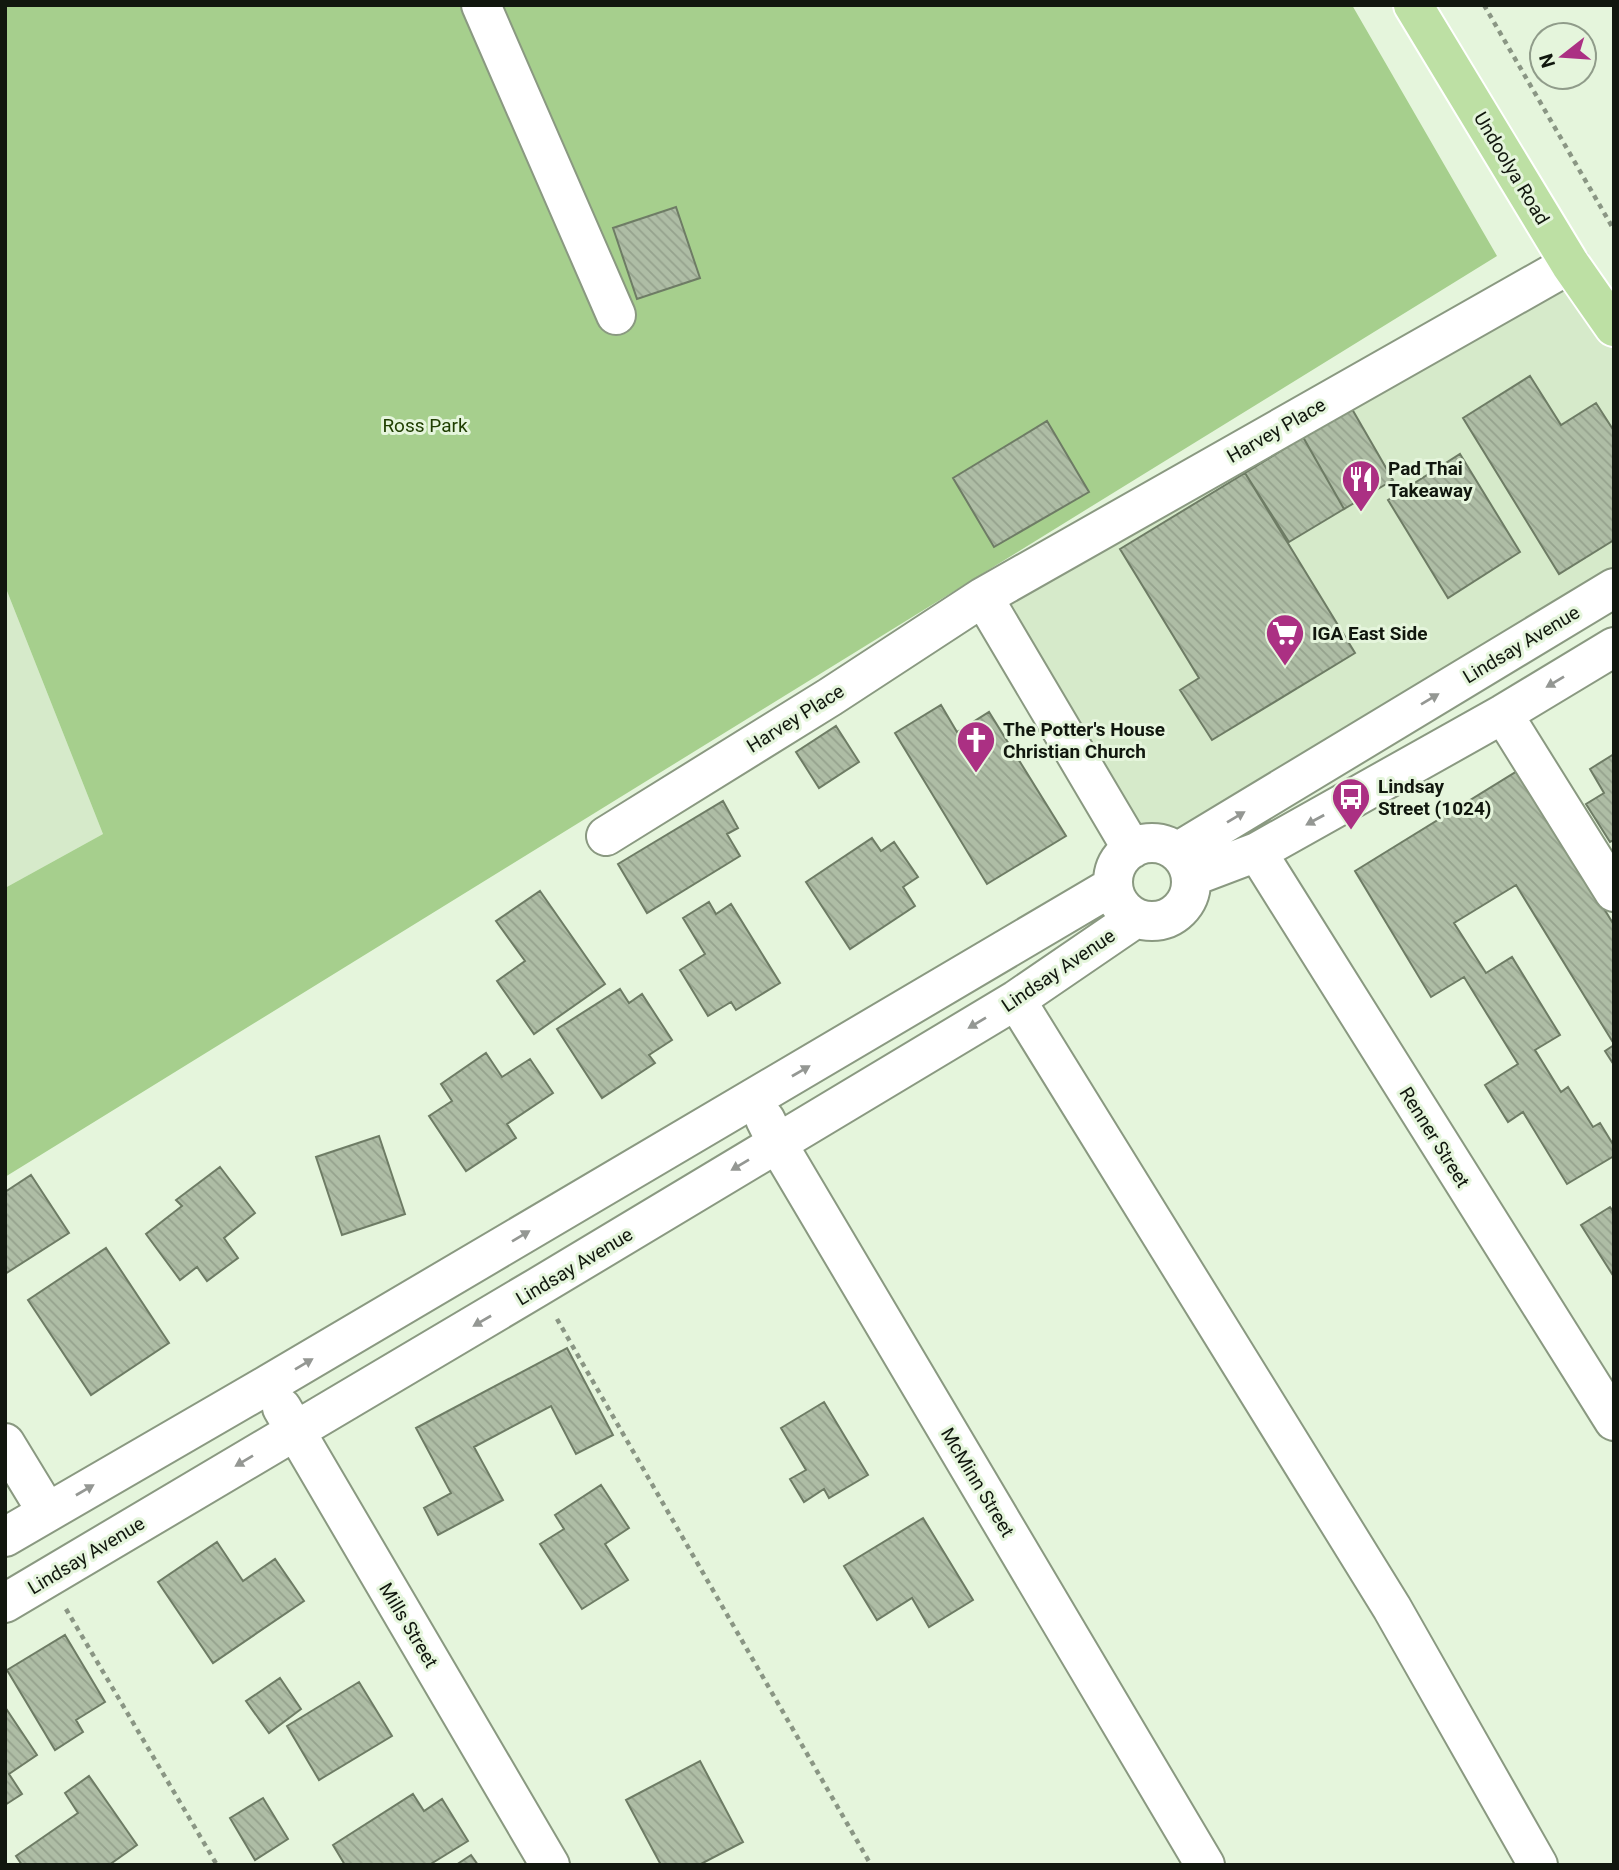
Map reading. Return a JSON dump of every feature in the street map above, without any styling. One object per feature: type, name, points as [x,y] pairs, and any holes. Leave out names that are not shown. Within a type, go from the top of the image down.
[{"type":"main road","name":"Undoolya Road","points":[[1413,5],[1570,264],[1614,327]]},
{"type":"street","points":[[481,5],[616,315]]},
{"type":"street","name":"Harvey Place","points":[[606,836],[830,697],[983,597],[1570,264]]},
{"type":"street","name":"Lindsay Avenue","points":[[1184,865],[1614,588]]},
{"type":"street","points":[[983,597],[1132,849]]},
{"type":"street","points":[[1184,865],[1257,852],[1503,714],[1614,647]]},
{"type":"street","points":[[1503,714],[1614,892]]},
{"type":"street","points":[[1148,843],[1159,843],[1184,865],[1191,889],[1187,900],[1171,917],[1147,921],[1136,918],[1124,910],[1117,899],[1113,886],[1114,873],[1119,862],[1132,849],[1148,843]]},
{"type":"street","name":"Renner Street","points":[[1257,852],[1614,1421]]},
{"type":"street","name":"Lindsay Avenue","points":[[5,1537],[1113,886]]},
{"type":"street","name":"Lindsay Avenue","points":[[5,1603],[1016,1000],[1136,918]]},
{"type":"street","points":[[1016,1000],[1392,1608],[1538,1865]]},
{"type":"street","name":"McMinn Street","points":[[755,1098],[777,1143],[1205,1865]]},
{"type":"street","name":"Mills Street","points":[[269,1384],[294,1431],[550,1865]]},
{"type":"street","points":[[5,1443],[47,1512]]},
{"type":"path","points":[[1484,5],[1614,230]]},
{"type":"path","points":[[538,1287],[871,1865]]},
{"type":"path","points":[[48,1579],[217,1865]]},
{"type":"shaded area","points":[[1570,264],[1614,337],[1614,588],[1168,847],[1148,843],[983,597]]},
{"type":"shaded area","points":[[5,586],[103,834],[5,888]]},
{"type":"green space","name":"Ross Park","points":[[5,5],[1352,5],[1497,256],[5,1177],[5,888],[103,834],[5,586]]},
{"type":"building","points":[[676,207],[700,278],[637,299],[613,228]]},
{"type":"building","points":[[1530,376],[1561,425],[1596,403],[1614,431],[1614,540],[1559,574],[1463,418]]},
{"type":"building","points":[[1352,409],[1393,480],[1344,509],[1303,437]]},
{"type":"building","points":[[1047,421],[1089,492],[994,547],[953,478]]},
{"type":"building","points":[[1303,437],[1344,509],[1289,542],[1245,473]]},
{"type":"building","points":[[1460,454],[1520,552],[1448,598],[1388,500]]},
{"type":"building","points":[[1245,473],[1355,653],[1212,740],[1180,690],[1199,678],[1120,549]]},
{"type":"building","points":[[941,705],[957,732],[989,712],[1066,836],[987,884],[895,733]]},
{"type":"building","points":[[836,726],[859,762],[819,788],[796,752]]},
{"type":"building","points":[[1614,754],[1614,840],[1610,842],[1586,804],[1604,793],[1590,769]]},
{"type":"building","points":[[1519,770],[1614,925],[1614,1044],[1516,885],[1454,923],[1486,973],[1512,957],[1560,1035],[1535,1050],[1561,1092],[1568,1087],[1593,1127],[1600,1123],[1614,1146],[1614,1156],[1567,1184],[1523,1112],[1508,1122],[1485,1085],[1518,1064],[1464,977],[1431,997],[1355,871]]},
{"type":"building","points":[[723,801],[738,828],[727,834],[740,856],[647,913],[618,864]]},
{"type":"building","points":[[872,838],[881,851],[894,842],[918,877],[903,887],[915,906],[850,949],[806,882]]},
{"type":"building","points":[[540,891],[605,984],[534,1034],[497,981],[525,961],[496,921]]},
{"type":"building","points":[[709,902],[716,914],[731,904],[780,983],[736,1010],[731,1002],[708,1016],[680,970],[705,954],[683,918]]},
{"type":"building","points":[[620,989],[629,1003],[642,994],[672,1040],[649,1055],[655,1063],[602,1098],[557,1029]]},
{"type":"building","points":[[1614,1045],[1614,1065],[1605,1051]]},
{"type":"building","points":[[486,1053],[502,1077],[530,1059],[553,1093],[507,1124],[516,1138],[466,1171],[429,1116],[452,1101],[441,1084]]},
{"type":"building","points":[[379,1136],[405,1214],[342,1235],[316,1157]]},
{"type":"building","points":[[220,1167],[255,1213],[224,1238],[238,1258],[207,1281],[197,1267],[180,1280],[146,1234],[182,1206],[176,1200]]},
{"type":"building","points":[[31,1175],[69,1233],[5,1274],[5,1192]]},
{"type":"building","points":[[1610,1207],[1614,1213],[1614,1277],[1581,1225]]},
{"type":"building","points":[[106,1248],[169,1343],[91,1395],[28,1300]]},
{"type":"building","points":[[567,1348],[613,1435],[576,1454],[551,1406],[474,1447],[503,1500],[438,1535],[424,1508],[451,1493],[416,1428]]},
{"type":"building","points":[[824,1402],[868,1475],[829,1498],[824,1489],[804,1502],[790,1479],[806,1470],[781,1428]]},
{"type":"building","points":[[601,1485],[629,1528],[605,1544],[628,1580],[582,1609],[540,1544],[564,1529],[555,1515]]},
{"type":"building","points":[[923,1518],[973,1600],[929,1627],[912,1598],[877,1620],[844,1566]]},
{"type":"building","points":[[217,1542],[243,1581],[275,1559],[304,1601],[213,1663],[158,1582]]},
{"type":"building","points":[[65,1635],[105,1702],[76,1720],[83,1732],[55,1750],[7,1670]]},
{"type":"building","points":[[280,1678],[301,1709],[269,1733],[246,1701]]},
{"type":"building","points":[[359,1682],[392,1736],[319,1780],[287,1726]]},
{"type":"building","points":[[5,1707],[37,1755],[9,1774],[22,1794],[5,1805]]},
{"type":"building","points":[[700,1761],[743,1842],[699,1865],[661,1865],[626,1800]]},
{"type":"building","points":[[89,1776],[137,1845],[109,1865],[22,1865],[16,1856],[78,1813],[65,1793]]},
{"type":"building","points":[[413,1794],[424,1811],[442,1799],[468,1841],[429,1865],[345,1865],[333,1845]]},
{"type":"building","points":[[263,1798],[288,1839],[255,1860],[230,1818]]},
{"type":"building","points":[[471,1855],[478,1865],[456,1865]]},
{"type":"place","name":"Pad Thai Takeaway","points":[[1361,513]]},
{"type":"place","name":"IGA East Side","points":[[1285,667]]},
{"type":"place","name":"The Potter's House Christian Church","points":[[976,774]]},
{"type":"place","name":"Lindsay Street (1024)","points":[[1351,831]]}]
